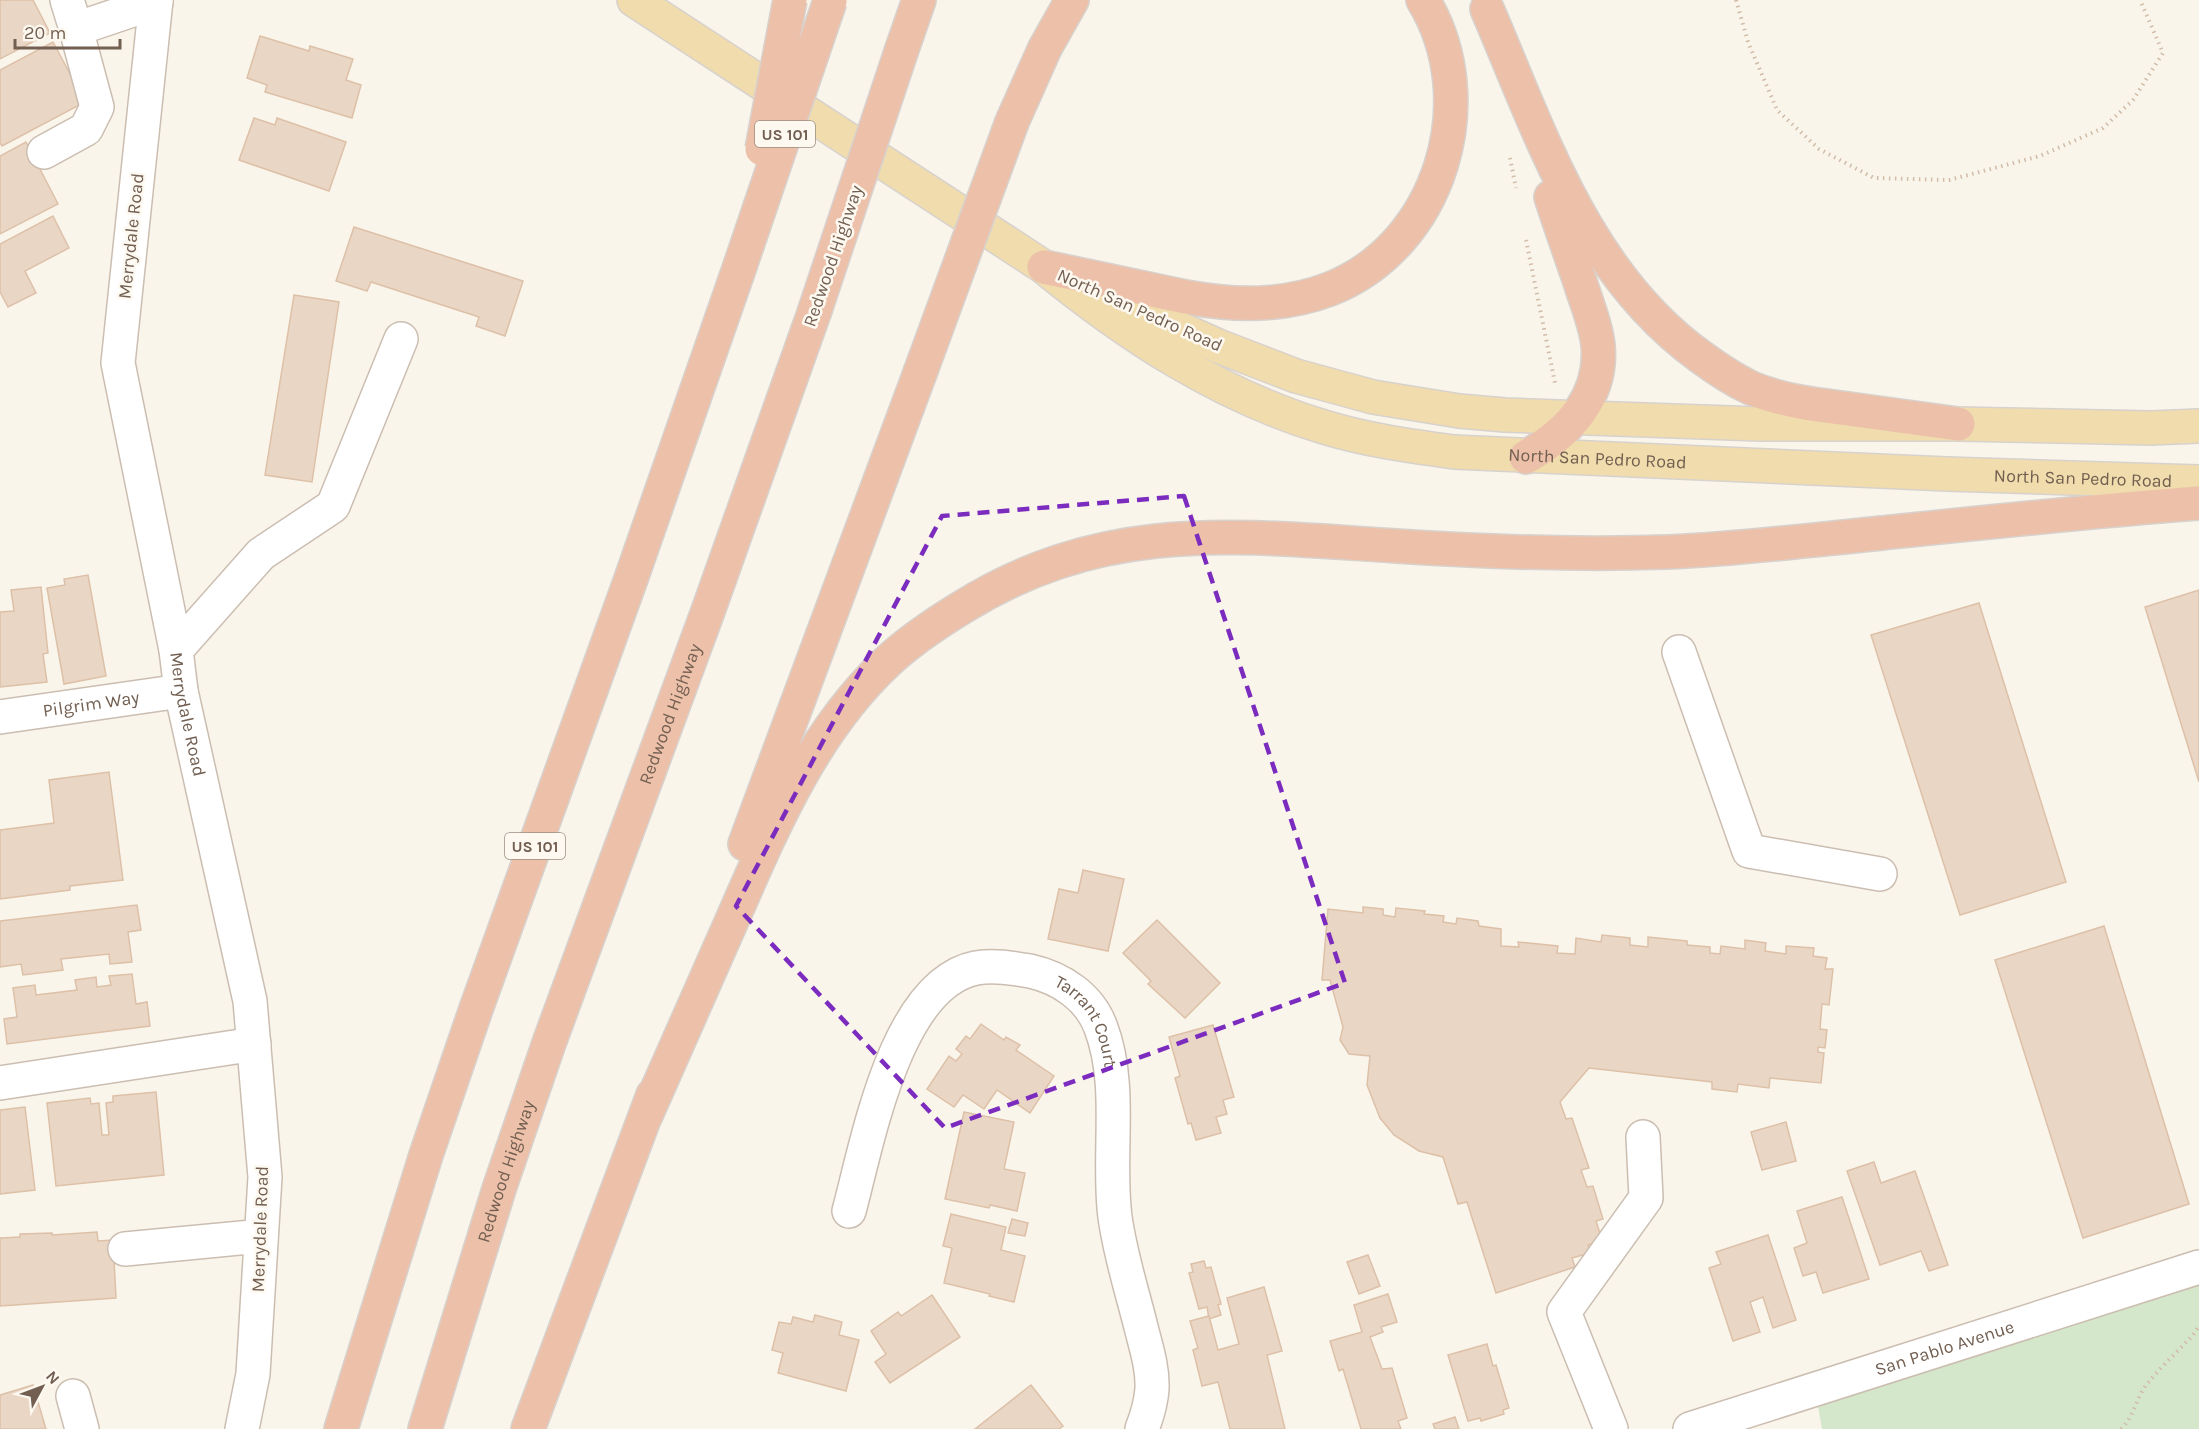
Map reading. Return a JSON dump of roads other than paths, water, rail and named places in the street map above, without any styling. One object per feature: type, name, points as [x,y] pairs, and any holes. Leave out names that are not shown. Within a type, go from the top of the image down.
[{"type":"highway","points":[[740,266],[790,0]]},
{"type":"highway","name":"US 101","points":[[341,1429],[426,1155],[472,1020],[624,599],[830,0]]},
{"type":"highway","name":"Redwood Highway","points":[[425,1429],[489,1223],[549,1043],[708,611],[814,314],[919,0]]},
{"type":"highway","points":[[1044,267],[1209,302],[1255,304],[1280,303],[1314,295],[1364,272],[1390,250],[1416,220],[1433,189],[1445,153],[1450,115],[1449,76],[1440,38],[1423,0]]},
{"type":"highway","points":[[1485,4],[1595,329],[1599,358],[1597,373],[1586,404],[1577,417],[1553,440],[1526,457]]},
{"type":"highway","points":[[1485,4],[1579,217],[1601,254],[1626,288],[1672,335],[1693,352],[1729,375],[1751,388],[1775,396],[1827,406],[1958,424]]},
{"type":"highway","points":[[528,1429],[1012,122],[1028,83],[1069,5]]},
{"type":"highway","points":[[646,1115],[785,804],[825,736],[864,685],[915,638],[974,600],[1040,568],[1107,547],[1176,538],[1248,537],[1518,552],[1659,552],[1734,548],[2059,514],[2199,503]]},
{"type":"main road","name":"North San Pedro Road","points":[[634,0],[1044,267],[1095,308],[1161,351],[1230,389],[1281,412],[1323,427],[1406,446],[1526,457],[2086,480],[2199,482]]},
{"type":"main road","name":"North San Pedro Road","points":[[1044,267],[1257,362],[1335,388],[1383,399],[1459,411],[1505,415],[1760,424],[1958,424],[2142,428],[2199,426]]},
{"type":"street","points":[[44,152],[86,129],[97,107],[72,15],[156,1]]},
{"type":"street","name":"Merrydale Road","points":[[156,1],[118,363],[176,650],[181,691],[250,1001],[265,1177],[253,1374],[242,1429]]},
{"type":"street","points":[[176,650],[261,554],[333,506],[401,339]]},
{"type":"street","points":[[1678,652],[1749,851],[1880,874]]},
{"type":"street","name":"Pilgrim Way","points":[[0,717],[181,691]]},
{"type":"street","name":"Tarrant Court","points":[[849,1211],[895,1053],[905,1032],[927,1000],[957,975],[974,968],[1013,968],[1057,980],[1074,990],[1090,1007],[1101,1025],[1111,1069],[1115,1216],[1149,1359],[1152,1389],[1142,1429]]},
{"type":"street","points":[[0,1083],[254,1044]]},
{"type":"street","points":[[1611,1429],[1564,1312],[1646,1198],[1643,1137]]},
{"type":"street","points":[[125,1249],[261,1236]]},
{"type":"street","name":"San Pablo Avenue","points":[[1690,1429],[2199,1267]]},
{"type":"street","points":[[73,1396],[82,1429]]}]
